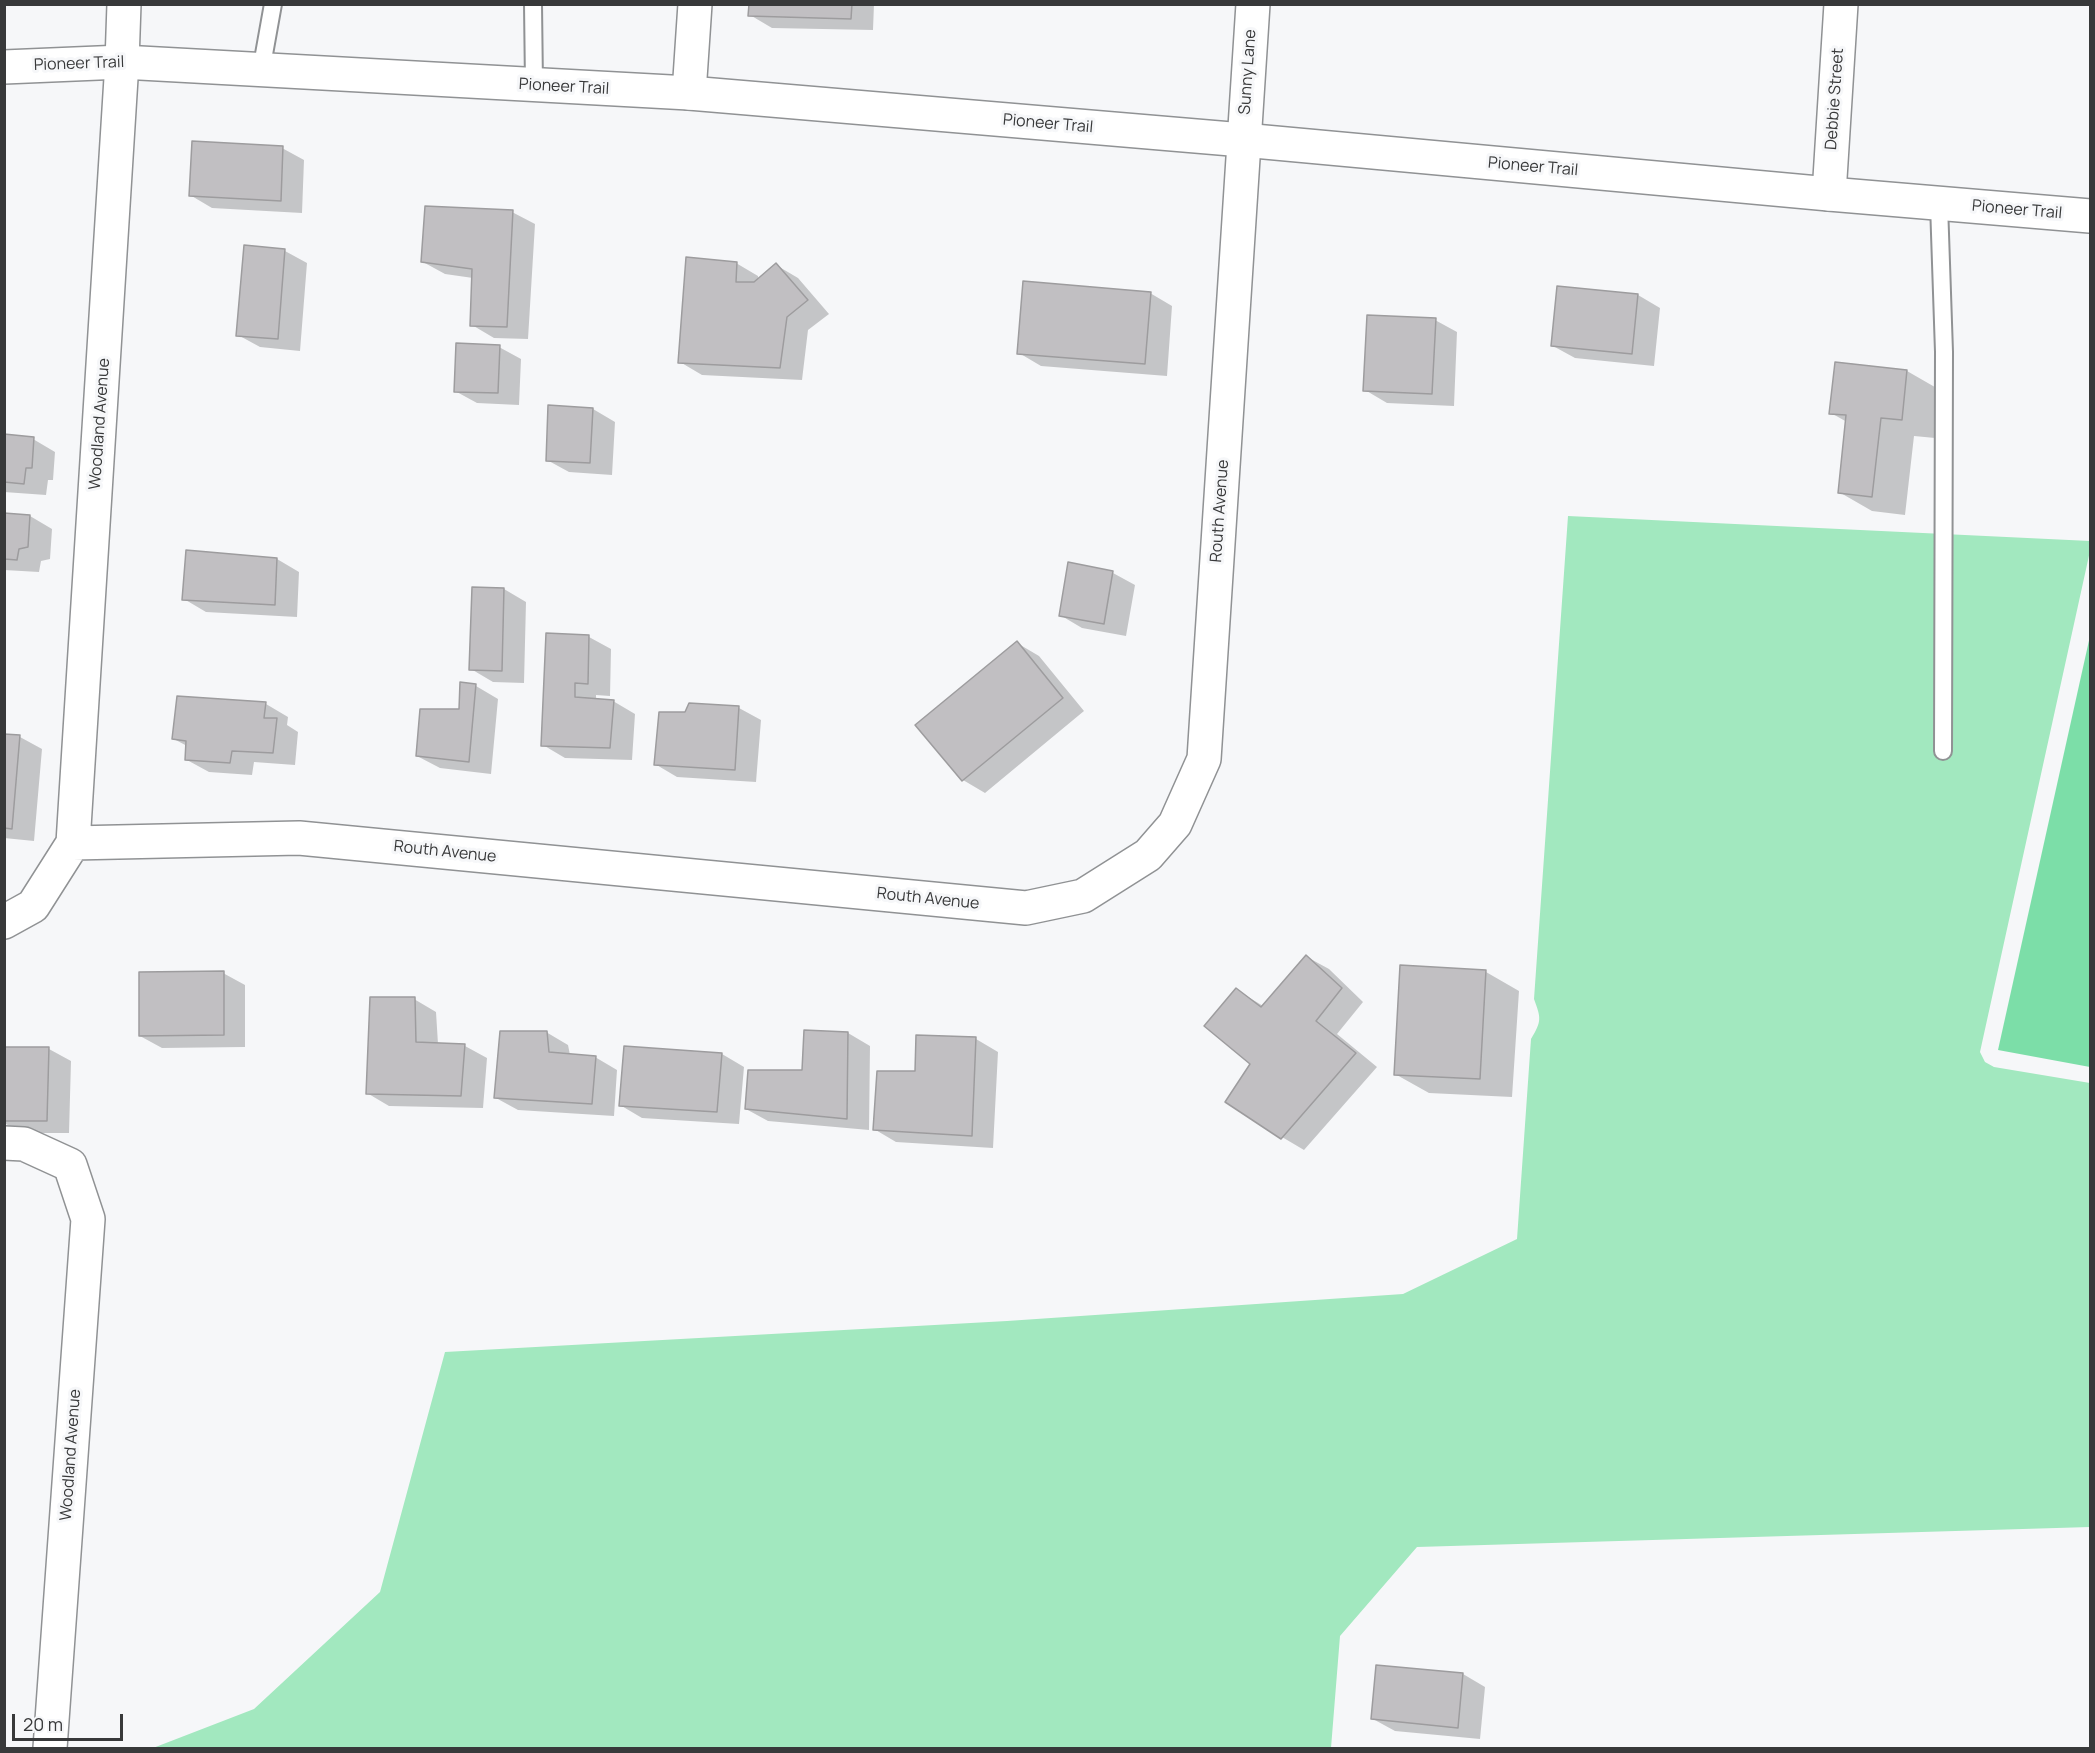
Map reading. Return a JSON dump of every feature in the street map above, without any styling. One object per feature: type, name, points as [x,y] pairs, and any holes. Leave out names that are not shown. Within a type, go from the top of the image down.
[{"type":"street","name":"Woodland Avenue","points":[[74,843],[123,62],[124,4]]},
{"type":"street","points":[[689,93],[695,4]]},
{"type":"street","name":"Sunny Lane","points":[[1243,140],[1253,4]]},
{"type":"street","name":"Debbie Street","points":[[1829,194],[1841,4]]},
{"type":"street","name":"Pioneer Trail","points":[[4,67],[123,62],[689,93],[2091,216]]},
{"type":"street","name":"Routh Avenue","points":[[74,843],[299,837],[1026,909],[1083,896],[1148,855],[1175,824],[1204,759],[1243,140]]},
{"type":"street","points":[[4,922],[33,906],[74,843]]},
{"type":"street","name":"Woodland Avenue","points":[[4,1143],[24,1144],[70,1164],[88,1219],[50,1749]]},
{"type":"lane","points":[[261,70],[273,4]]},
{"type":"lane","points":[[533,4],[534,85]]},
{"type":"lane","points":[[1939,204],[1944,351],[1943,750]]},
{"type":"green space","points":[[1568,516],[2090,541],[2090,551],[1980,1052],[1985,1062],[1994,1067],[2090,1083],[2090,1527],[1417,1547],[1340,1636],[1331,1748],[153,1748],[254,1709],[380,1592],[445,1352],[1007,1321],[1403,1294],[1517,1239],[1531,1039],[1539,1019],[1534,999]]},
{"type":"green space","points":[[2090,636],[2090,1067],[1998,1050]]},
{"type":"building","points":[[749,4],[852,4],[851,19],[748,16]]},
{"type":"building","points":[[192,141],[283,146],[281,201],[189,196]]},
{"type":"building","points":[[425,206],[513,210],[507,327],[470,326],[472,269],[421,262]]},
{"type":"building","points":[[244,245],[285,249],[278,339],[236,336]]},
{"type":"building","points":[[686,257],[737,262],[736,282],[754,282],[776,263],[808,300],[787,317],[780,368],[678,363]]},
{"type":"building","points":[[1023,281],[1151,292],[1145,364],[1017,354]]},
{"type":"building","points":[[1557,286],[1638,294],[1632,354],[1551,346]]},
{"type":"building","points":[[1367,315],[1436,318],[1432,394],[1363,391]]},
{"type":"building","points":[[456,343],[500,345],[498,393],[454,392]]},
{"type":"building","points":[[1835,362],[1907,370],[1902,420],[1881,418],[1872,497],[1838,493],[1846,415],[1829,414]]},
{"type":"building","points":[[548,405],[593,408],[590,463],[546,461]]},
{"type":"building","points":[[4,434],[34,437],[32,468],[26,468],[24,484],[4,482]]},
{"type":"building","points":[[4,513],[30,515],[28,547],[19,549],[17,560],[4,559]]},
{"type":"building","points":[[186,550],[277,558],[275,605],[182,600]]},
{"type":"building","points":[[1068,562],[1113,571],[1104,624],[1059,616]]},
{"type":"building","points":[[472,587],[504,588],[502,671],[469,670]]},
{"type":"building","points":[[546,633],[589,635],[588,684],[575,683],[575,697],[614,700],[610,748],[541,746]]},
{"type":"building","points":[[1017,641],[1063,698],[962,781],[915,725]]},
{"type":"building","points":[[460,682],[476,684],[469,762],[416,756],[420,709],[459,709]]},
{"type":"building","points":[[177,696],[266,702],[264,718],[277,718],[273,753],[232,751],[230,763],[185,760],[186,741],[172,739]]},
{"type":"building","points":[[689,703],[739,706],[735,770],[654,765],[659,712],[685,712]]},
{"type":"building","points":[[4,734],[20,735],[12,829],[4,828]]},
{"type":"building","points":[[1306,955],[1342,988],[1316,1021],[1356,1053],[1281,1139],[1225,1102],[1250,1064],[1204,1026],[1236,988],[1261,1007]]},
{"type":"building","points":[[1400,965],[1486,970],[1480,1079],[1394,1075]]},
{"type":"building","points":[[224,971],[224,1035],[139,1036],[139,972]]},
{"type":"building","points":[[370,997],[415,997],[416,1042],[465,1044],[461,1096],[366,1094]]},
{"type":"building","points":[[804,1030],[848,1032],[847,1119],[745,1109],[748,1070],[802,1070]]},
{"type":"building","points":[[500,1031],[547,1031],[549,1052],[596,1056],[592,1104],[494,1098]]},
{"type":"building","points":[[916,1035],[976,1037],[972,1136],[873,1130],[877,1071],[915,1071]]},
{"type":"building","points":[[624,1046],[722,1053],[717,1112],[619,1106]]},
{"type":"building","points":[[4,1047],[49,1047],[47,1121],[4,1121]]},
{"type":"building","points":[[1376,1665],[1463,1673],[1458,1728],[1371,1719]]}]
